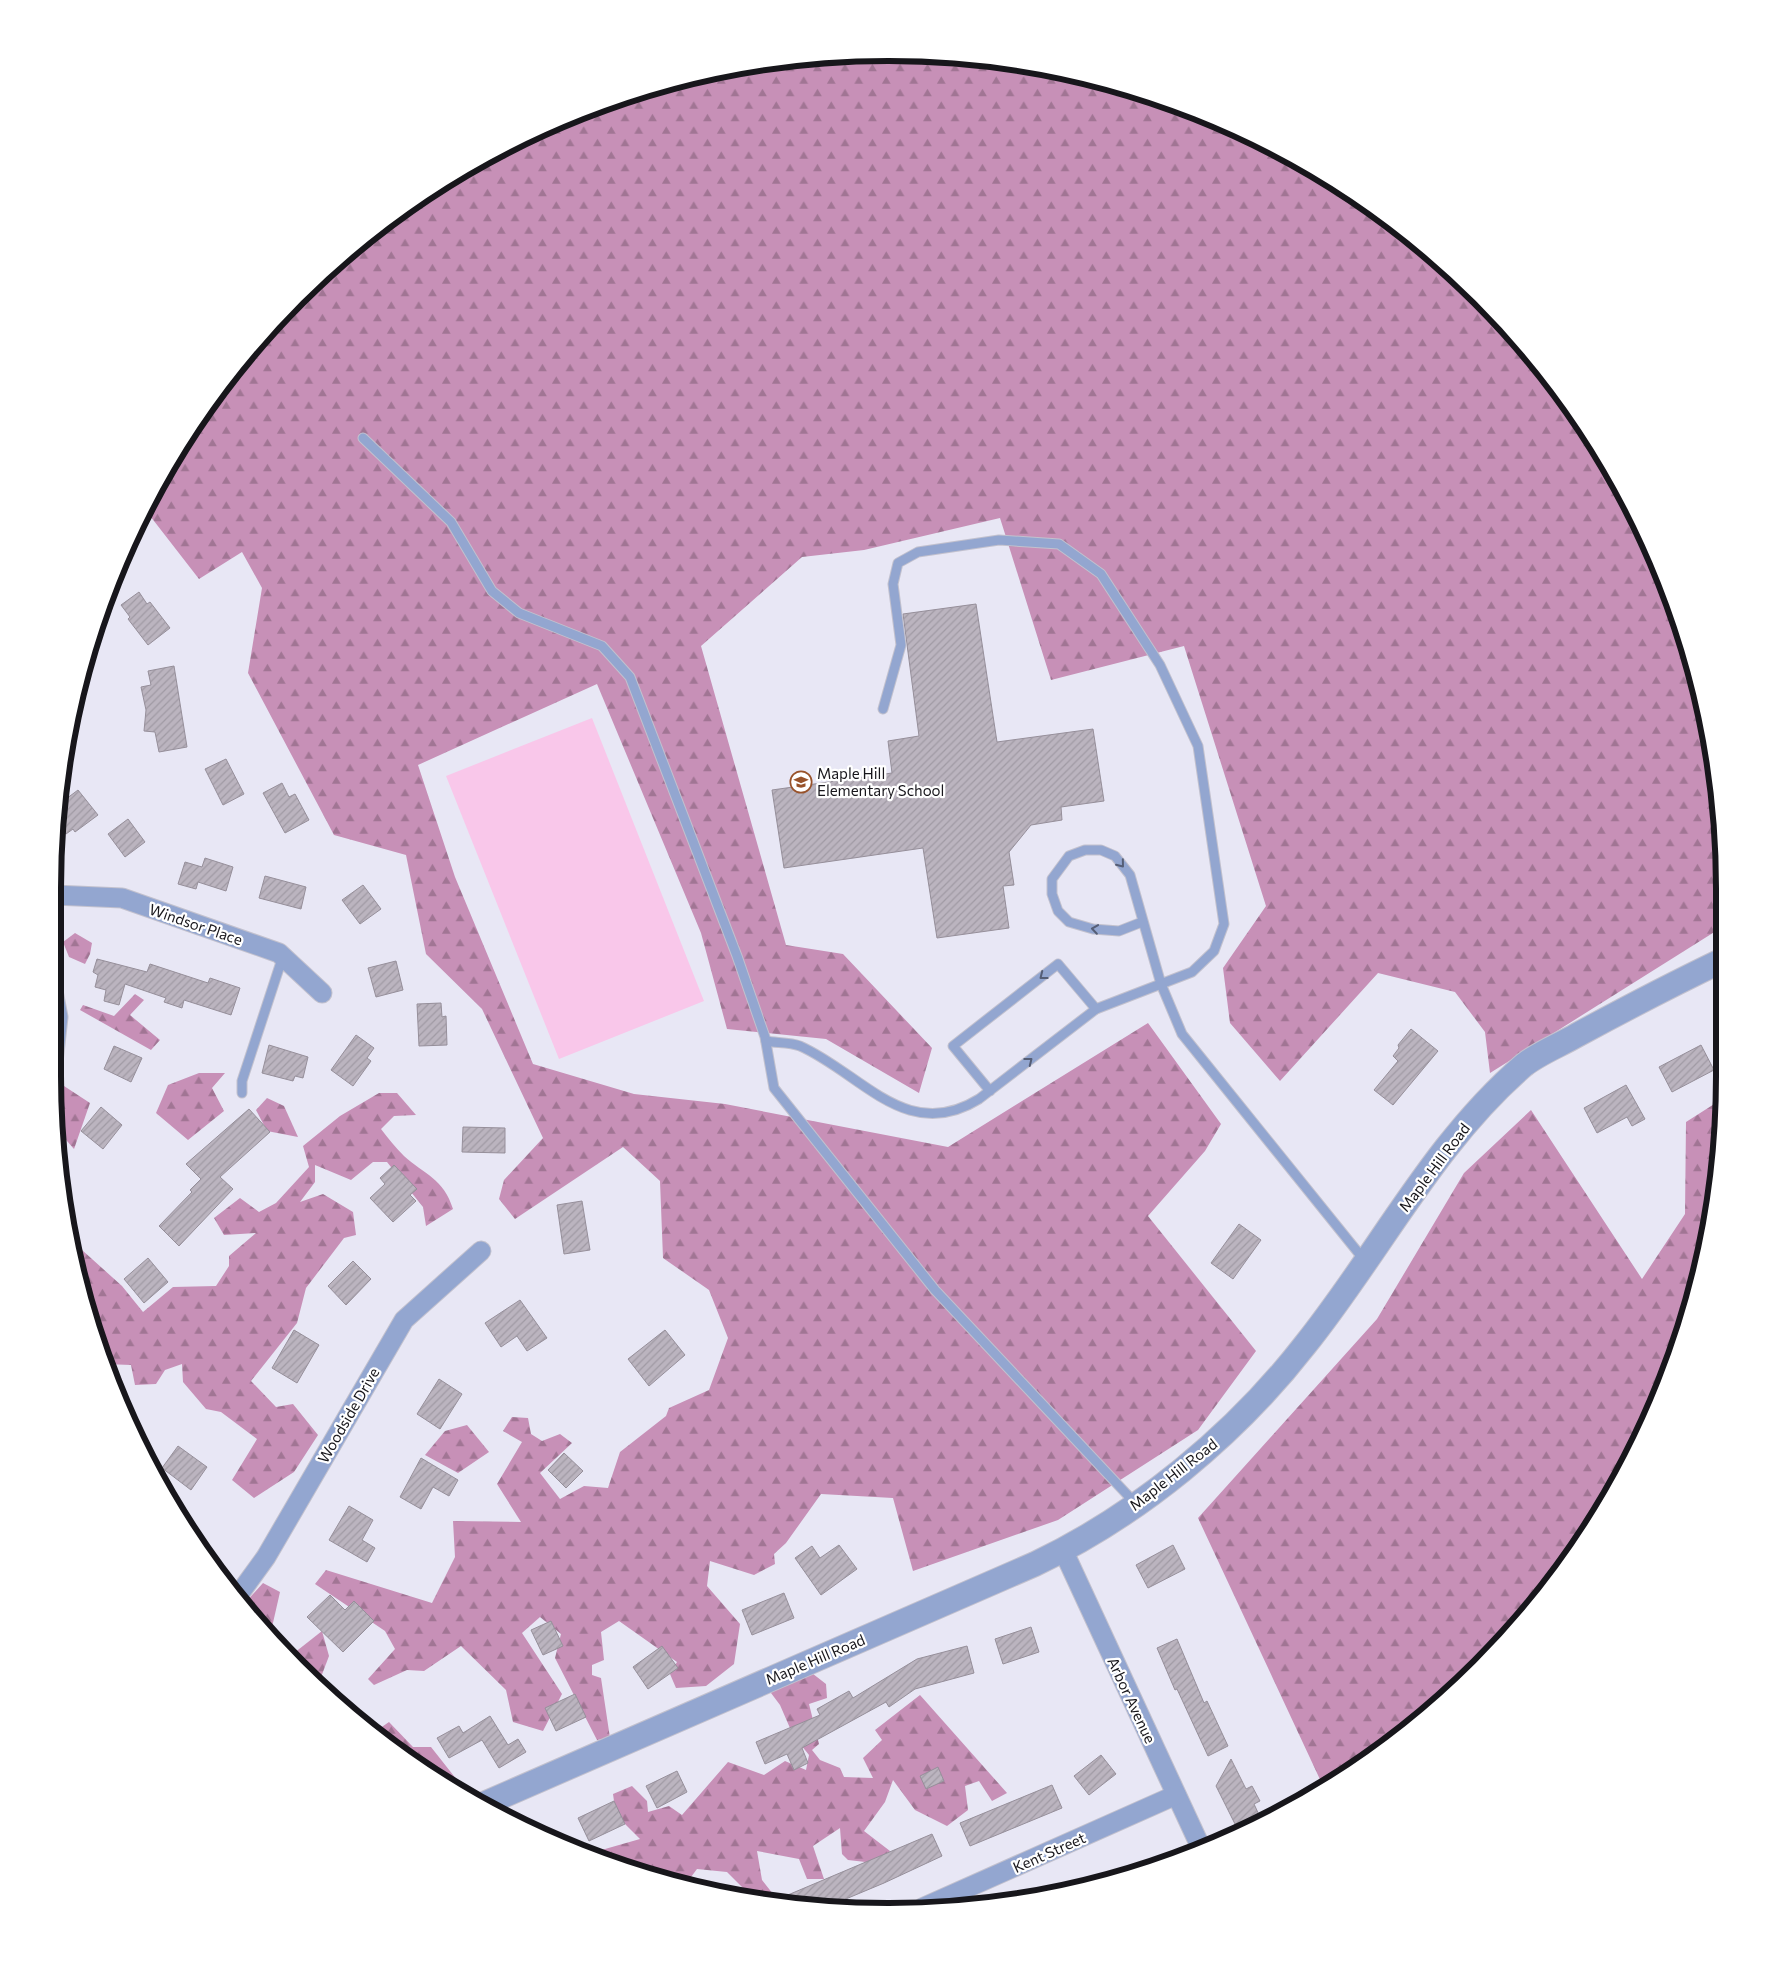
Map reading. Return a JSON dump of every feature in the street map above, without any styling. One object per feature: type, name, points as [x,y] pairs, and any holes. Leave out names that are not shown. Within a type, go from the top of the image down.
[{"type":"street","name":"Windsor Place","points":[[61,895],[122,898],[283,956],[322,994]]},
{"type":"street","name":"Maple Hill Road","points":[[492,1801],[1063,1550],[1136,1504],[1227,1432],[1266,1392],[1306,1344],[1450,1142],[1485,1102],[1526,1063],[1679,981],[1716,963]]},
{"type":"street","name":"Woodside Drive","points":[[242,1591],[266,1557],[404,1320],[481,1250]]},
{"type":"street","name":"Arbor Avenue","points":[[1063,1550],[1198,1842]]},
{"type":"street","name":"Kent Street","points":[[937,1901],[1176,1795]]},
{"type":"lane","points":[[363,438],[451,522],[492,591],[519,613],[602,646],[630,676],[737,956],[766,1041],[774,1088],[928,1282],[1136,1504]]},
{"type":"lane","points":[[766,1041],[798,1045],[838,1066],[886,1101],[926,1115],[962,1110],[990,1091],[1096,1009],[1192,972],[1214,951],[1224,924],[1198,746],[1160,665],[1101,574],[1059,544],[998,540],[918,552],[898,563],[893,584],[902,645],[882,709]]},
{"type":"lane","points":[[1142,922],[1118,931],[1093,929],[1069,922],[1058,911],[1052,894],[1052,879],[1070,856],[1086,850],[1101,850],[1115,856],[1130,875],[1161,984],[1182,1034],[1365,1261]]},
{"type":"lane","points":[[242,1093],[242,1081],[283,956]]},
{"type":"lane","points":[[990,1091],[953,1046],[1058,964],[1096,1009]]},
{"type":"green space","points":[[888,61],[943,63],[996,68],[1050,77],[1103,89],[1205,124],[1302,172],[1348,201],[1392,232],[1434,267],[1510,343],[1545,385],[1605,475],[1630,523],[1653,572],[1688,674],[1700,727],[1709,781],[1714,834],[1716,931],[1490,1073],[1485,1032],[1455,992],[1378,973],[1280,1081],[1230,1023],[1223,968],[1266,906],[1184,646],[1051,680],[1000,518],[864,550],[802,557],[701,646],[786,945],[843,954],[932,1048],[919,1093],[826,1039],[727,1029],[701,933],[597,684],[418,765],[455,877],[533,1064],[634,1094],[725,1104],[948,1147],[1148,1023],[1221,1124],[1205,1151],[1148,1216],[1256,1351],[1198,1430],[1058,1520],[913,1571],[893,1498],[821,1494],[786,1543],[774,1554],[775,1564],[754,1575],[710,1561],[707,1586],[740,1624],[734,1664],[706,1686],[676,1688],[670,1674],[677,1662],[619,1621],[601,1632],[604,1660],[592,1665],[592,1675],[601,1678],[610,1738],[597,1740],[555,1658],[561,1634],[540,1617],[522,1633],[562,1694],[543,1731],[513,1722],[506,1690],[461,1646],[424,1671],[407,1670],[374,1685],[368,1679],[395,1649],[385,1631],[315,1584],[326,1570],[432,1603],[455,1557],[453,1521],[521,1522],[497,1484],[522,1442],[503,1431],[512,1417],[528,1418],[531,1434],[542,1441],[560,1434],[572,1443],[540,1473],[560,1499],[584,1486],[608,1488],[620,1452],[666,1416],[669,1408],[709,1390],[728,1338],[709,1290],[663,1258],[660,1181],[623,1147],[515,1219],[499,1199],[504,1180],[543,1138],[482,1009],[426,954],[406,855],[334,835],[248,673],[262,588],[242,552],[199,579],[150,516],[172,475],[201,429],[232,385],[267,343],[343,267],[385,232],[475,172],[572,124],[623,105],[674,89],[727,77],[781,68],[834,63]]},
{"type":"green space","points":[[75,933],[92,943],[90,954],[85,964],[69,957],[63,942]]},
{"type":"green space","points":[[135,994],[144,1000],[130,1015],[160,1040],[151,1050],[80,1010],[83,1005],[114,1016]]},
{"type":"green space","points":[[199,1073],[225,1073],[212,1088],[224,1111],[188,1140],[156,1113],[168,1085]]},
{"type":"green space","points":[[64,1086],[90,1103],[74,1149],[64,1136],[62,1092]]},
{"type":"green space","points":[[379,1093],[397,1093],[416,1115],[394,1116],[381,1129],[404,1156],[439,1184],[453,1209],[426,1226],[423,1207],[387,1162],[373,1162],[351,1180],[315,1165],[315,1182],[300,1202],[323,1194],[353,1212],[356,1235],[344,1238],[306,1288],[297,1323],[251,1381],[276,1407],[293,1404],[318,1435],[294,1472],[254,1498],[232,1480],[257,1439],[221,1412],[206,1409],[183,1382],[182,1364],[165,1370],[156,1384],[135,1385],[131,1365],[114,1364],[89,1290],[80,1251],[82,1250],[122,1286],[143,1312],[173,1287],[216,1286],[229,1266],[229,1256],[256,1233],[224,1235],[214,1218],[240,1198],[259,1212],[276,1203],[309,1167],[303,1146],[340,1116]]},
{"type":"green space","points":[[267,1098],[284,1106],[298,1137],[267,1131],[256,1110]]},
{"type":"green space","points":[[1715,1104],[1709,1183],[1700,1237],[1688,1290],[1653,1392],[1605,1489],[1545,1579],[1510,1621],[1473,1660],[1434,1697],[1392,1732],[1320,1780],[1198,1518],[1377,1319],[1464,1173],[1531,1110],[1642,1279],[1685,1214],[1686,1122]]},
{"type":"green space","points":[[467,1425],[489,1452],[458,1473],[425,1455],[445,1431]]},
{"type":"green space","points":[[263,1583],[280,1592],[272,1626],[267,1621],[249,1599]]},
{"type":"green space","points":[[322,1631],[329,1656],[321,1676],[304,1660],[296,1652]]},
{"type":"green space","points":[[808,1670],[826,1684],[827,1698],[809,1704],[819,1744],[812,1750],[820,1760],[840,1768],[844,1777],[873,1778],[863,1758],[882,1740],[875,1730],[920,1695],[1007,1793],[992,1801],[979,1781],[965,1786],[968,1810],[947,1826],[915,1810],[893,1780],[885,1802],[864,1831],[890,1851],[883,1864],[848,1860],[842,1854],[840,1828],[813,1846],[824,1879],[807,1879],[799,1859],[757,1851],[762,1880],[773,1895],[745,1890],[727,1872],[697,1869],[690,1879],[600,1850],[640,1839],[616,1815],[613,1794],[632,1786],[647,1801],[648,1812],[669,1806],[682,1815],[728,1762],[764,1775],[785,1761],[806,1770],[809,1755],[793,1735],[780,1705],[768,1689]]},
{"type":"green space","points":[[389,1722],[413,1747],[431,1747],[458,1781],[429,1763],[380,1728]]},
{"type":"shaded area","points":[[592,718],[704,1001],[559,1059],[446,776]]},
{"type":"building","points":[[139,592],[147,604],[150,602],[170,628],[148,645],[128,619],[130,617],[121,605]]},
{"type":"building","points":[[976,604],[997,742],[1093,729],[1104,801],[1061,807],[1062,820],[1031,825],[1009,852],[1014,885],[1003,886],[1009,928],[937,938],[923,848],[784,868],[772,790],[892,773],[888,741],[919,736],[903,614]]},
{"type":"building","points":[[174,666],[187,747],[159,752],[155,732],[144,731],[146,710],[141,687],[151,685],[148,671]]},
{"type":"building","points":[[226,759],[244,794],[223,805],[205,769]]},
{"type":"building","points":[[282,783],[289,797],[295,794],[309,820],[285,833],[263,793]]},
{"type":"building","points":[[78,790],[98,815],[75,832],[73,829],[66,834],[63,830],[66,799]]},
{"type":"building","points":[[128,819],[145,842],[125,857],[108,834]]},
{"type":"building","points":[[205,858],[233,867],[226,891],[198,882],[196,889],[178,884],[185,862],[202,867]]},
{"type":"building","points":[[265,876],[306,887],[301,909],[259,898]]},
{"type":"building","points":[[363,885],[381,909],[360,924],[342,900]]},
{"type":"building","points":[[97,959],[147,972],[150,964],[208,983],[210,978],[240,988],[231,1015],[184,1000],[182,1008],[164,1002],[166,998],[125,984],[119,1005],[104,1001],[106,990],[95,987],[98,975],[93,972]]},
{"type":"building","points":[[396,961],[403,990],[376,997],[368,968]]},
{"type":"building","points":[[441,1003],[442,1017],[446,1016],[447,1045],[419,1046],[417,1004]]},
{"type":"building","points":[[1411,1029],[1438,1051],[1393,1105],[1374,1090],[1398,1061],[1393,1056],[1399,1048],[1398,1045]]},
{"type":"building","points":[[356,1035],[374,1048],[367,1058],[371,1061],[353,1086],[331,1070]]},
{"type":"building","points":[[269,1045],[308,1057],[303,1078],[295,1076],[293,1081],[262,1073]]},
{"type":"building","points":[[1701,1045],[1714,1070],[1672,1092],[1659,1067]]},
{"type":"building","points":[[114,1046],[142,1058],[131,1082],[104,1069]]},
{"type":"building","points":[[1626,1085],[1645,1119],[1632,1126],[1627,1117],[1597,1133],[1584,1108]]},
{"type":"building","points":[[101,1107],[122,1125],[103,1149],[81,1131]]},
{"type":"building","points":[[249,1109],[270,1132],[220,1177],[233,1189],[179,1246],[159,1226],[192,1192],[190,1190],[201,1179],[186,1164]]},
{"type":"building","points":[[463,1127],[505,1128],[505,1153],[462,1152]]},
{"type":"building","points":[[394,1165],[417,1189],[410,1195],[416,1201],[393,1222],[370,1198],[385,1184],[380,1178]]},
{"type":"building","points":[[582,1201],[590,1250],[564,1254],[557,1205]]},
{"type":"building","points":[[1239,1224],[1261,1240],[1233,1279],[1211,1263]]},
{"type":"building","points":[[148,1258],[168,1282],[144,1303],[124,1279]]},
{"type":"building","points":[[353,1261],[371,1279],[346,1305],[328,1286]]},
{"type":"building","points":[[520,1300],[547,1338],[527,1351],[517,1336],[501,1347],[485,1323]]},
{"type":"building","points":[[294,1330],[319,1345],[297,1383],[272,1368]]},
{"type":"building","points":[[665,1330],[685,1355],[649,1386],[628,1359]]},
{"type":"building","points":[[439,1379],[462,1394],[440,1429],[417,1414]]},
{"type":"building","points":[[178,1446],[207,1467],[191,1490],[162,1468]]},
{"type":"building","points":[[564,1453],[583,1471],[566,1488],[548,1470]]},
{"type":"building","points":[[421,1458],[458,1480],[449,1496],[433,1487],[421,1509],[400,1497]]},
{"type":"building","points":[[349,1506],[373,1520],[362,1540],[375,1548],[367,1562],[329,1540]]},
{"type":"building","points":[[839,1545],[857,1569],[821,1595],[795,1558],[812,1546],[820,1558]]},
{"type":"building","points":[[1173,1545],[1185,1569],[1148,1588],[1136,1565]]},
{"type":"building","points":[[784,1593],[794,1618],[752,1635],[742,1610]]},
{"type":"building","points":[[330,1595],[345,1610],[354,1601],[374,1621],[343,1652],[307,1617]]},
{"type":"building","points":[[551,1621],[563,1646],[543,1655],[531,1630]]},
{"type":"building","points":[[1031,1627],[1039,1652],[1003,1664],[995,1639]]},
{"type":"building","points":[[1177,1639],[1204,1703],[1207,1701],[1228,1746],[1208,1756],[1177,1689],[1175,1690],[1157,1648]]},
{"type":"building","points":[[662,1646],[678,1668],[648,1689],[633,1667]]},
{"type":"building","points":[[967,1646],[974,1673],[915,1689],[889,1707],[886,1702],[802,1748],[808,1763],[794,1770],[787,1754],[765,1764],[756,1742],[820,1715],[817,1709],[849,1691],[853,1698],[917,1659]]},
{"type":"building","points":[[575,1694],[586,1717],[556,1731],[545,1708]]},
{"type":"building","points":[[490,1716],[508,1745],[518,1739],[526,1752],[499,1768],[482,1740],[449,1758],[437,1738],[459,1726],[463,1733]]},
{"type":"building","points":[[1101,1755],[1116,1774],[1089,1795],[1074,1776]]},
{"type":"building","points":[[1231,1759],[1246,1789],[1252,1786],[1260,1801],[1254,1804],[1259,1814],[1236,1826],[1216,1786]]},
{"type":"building","points":[[938,1767],[944,1781],[926,1789],[920,1776]]},
{"type":"building","points":[[677,1771],[687,1792],[657,1808],[646,1786]]},
{"type":"building","points":[[1052,1785],[1062,1808],[970,1846],[960,1823]]},
{"type":"building","points":[[614,1801],[625,1824],[589,1841],[578,1818]]},
{"type":"building","points":[[932,1834],[942,1856],[840,1901],[785,1896]]},
{"type":"place","name":"Maple Hill Elementary School","points":[[801,782]]}]
